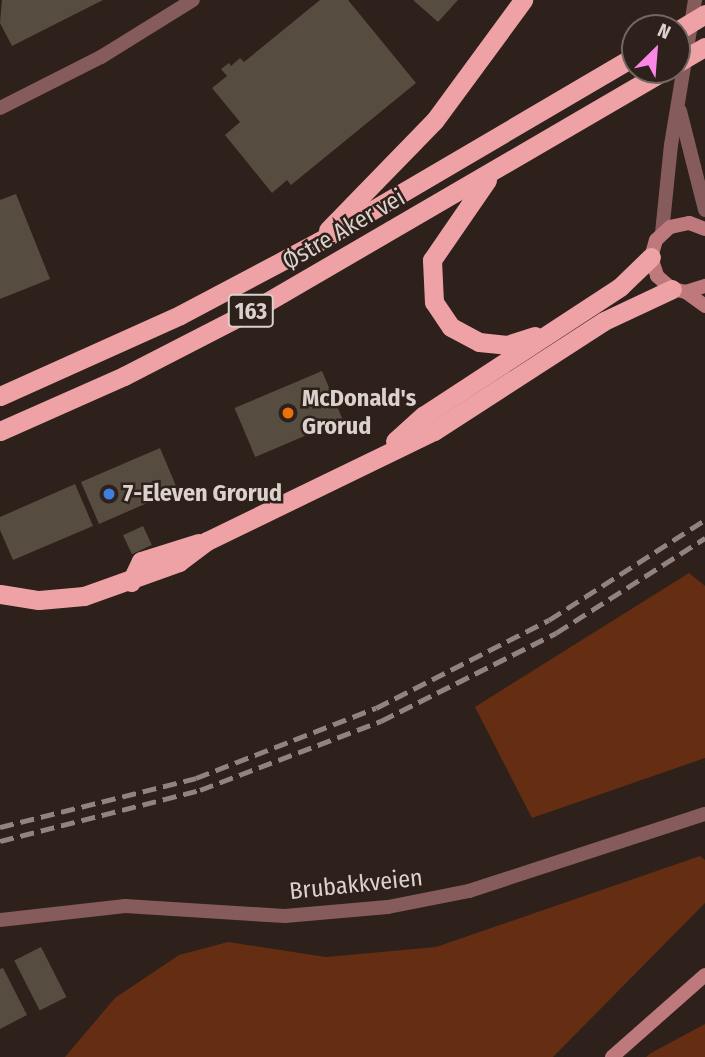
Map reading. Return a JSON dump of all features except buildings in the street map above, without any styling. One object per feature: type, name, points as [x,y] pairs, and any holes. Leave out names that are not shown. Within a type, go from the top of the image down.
[{"type":"highway","name":"163","points":[[318,242],[435,120],[523,0]]},
{"type":"highway","name":"Østre Aker vei","points":[[0,396],[180,315],[318,242],[621,65]]},
{"type":"highway","name":"Østre Aker vei","points":[[0,431],[124,376],[250,312],[641,84]]},
{"type":"highway","name":"163","points":[[492,172],[432,260],[435,302],[451,327],[479,342],[507,345],[550,332]]},
{"type":"highway","name":"163","points":[[382,454],[424,416],[620,287],[651,257]]},
{"type":"highway","name":"163","points":[[0,594],[61,599],[131,582],[179,562],[207,541],[434,431],[623,310],[680,291]]},
{"type":"main road","points":[[705,229],[680,223],[662,233],[651,257],[657,276],[705,306]]},
{"type":"main road","points":[[680,291],[705,286]]},
{"type":"main road","points":[[612,1057],[705,975]]},
{"type":"street","points":[[0,108],[101,57],[193,0]]},
{"type":"street","points":[[662,233],[695,0]]},
{"type":"street","points":[[679,107],[705,210]]},
{"type":"street","name":"Brubakkveien","points":[[0,920],[125,906],[285,916],[388,907],[469,891],[705,814]]},
{"type":"shaded area","points":[[689,573],[705,586],[705,758],[532,818],[475,707]]},
{"type":"shaded area","points":[[700,856],[705,860],[705,903],[553,1057],[65,1057],[115,998],[179,955],[228,942],[326,957],[436,947]]},
{"type":"shaded area","points":[[705,1024],[705,1057],[646,1057],[651,1053]]},
{"type":"railway","points":[[0,827],[196,778],[376,708],[549,620],[705,520]]},
{"type":"railway","points":[[0,841],[200,790],[381,721],[556,633],[705,538]]},
{"type":"place","name":"McDonald's Grorud","points":[[288,413]]},
{"type":"place","name":"7-Eleven Grorud","points":[[109,494]]}]
